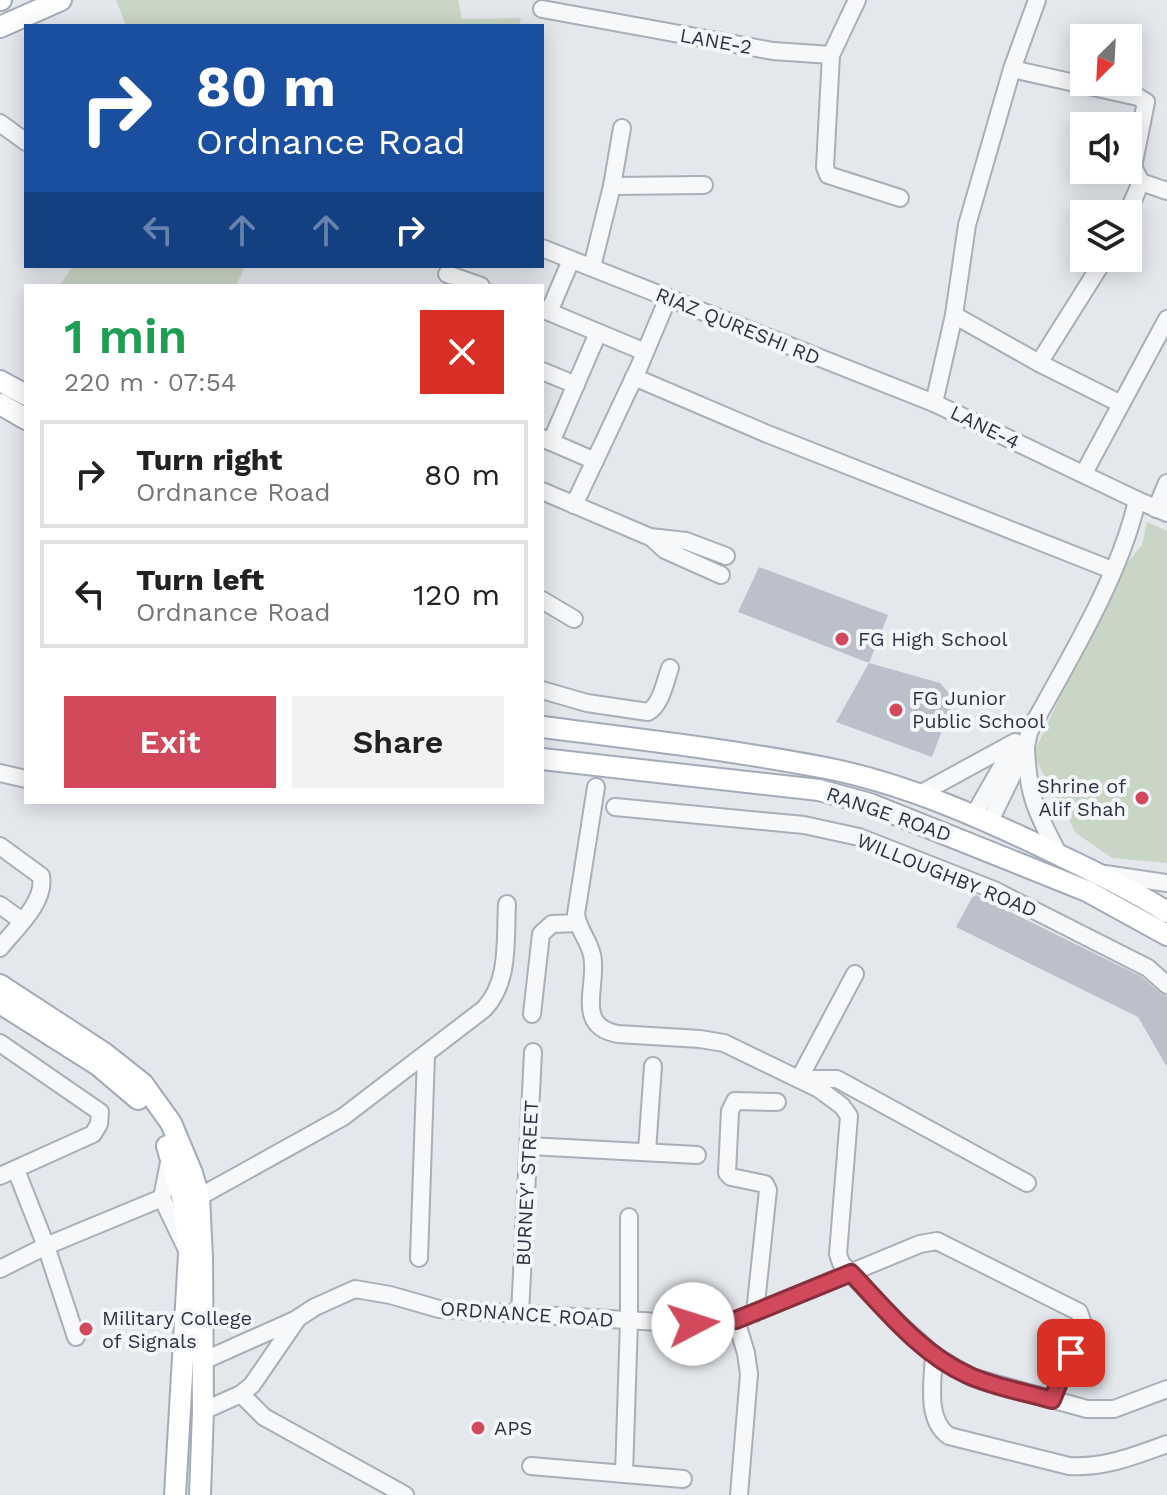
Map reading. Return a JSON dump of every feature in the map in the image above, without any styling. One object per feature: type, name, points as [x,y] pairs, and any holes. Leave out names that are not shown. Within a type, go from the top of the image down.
[{"type":"main road","points":[[0,27],[61,0]]},
{"type":"main road","points":[[0,381],[24,394]]},
{"type":"main road","points":[[0,404],[24,418]]},
{"type":"main road","points":[[544,727],[828,768],[983,818],[1096,873],[1167,912]]},
{"type":"main road","name":"RANGE ROAD","points":[[544,759],[819,790],[870,804],[974,843],[1087,891],[1167,935]]},
{"type":"main road","points":[[0,985],[104,1053],[143,1084],[171,1123],[199,1197],[203,1361],[200,1495]]},
{"type":"main road","points":[[0,1003],[123,1084],[150,1112],[170,1155],[183,1200],[189,1254],[175,1495]]},
{"type":"street","points":[[857,0],[831,55],[825,167],[828,175],[900,198]]},
{"type":"street","name":"LANE-4","points":[[1037,0],[1012,69],[967,225],[954,315],[934,403],[1161,511]]},
{"type":"street","points":[[537,24],[543,4]]},
{"type":"street","name":"LANE-2","points":[[543,4],[773,51],[831,55]]},
{"type":"street","points":[[1012,69],[1138,97],[1146,102],[1142,122]]},
{"type":"street","points":[[0,123],[24,141]]},
{"type":"street","points":[[592,267],[612,186],[622,128]]},
{"type":"street","points":[[1142,182],[1167,191]]},
{"type":"street","points":[[612,186],[704,185]]},
{"type":"street","name":"RIAZ QURESHI RD","points":[[544,249],[934,403]]},
{"type":"street","points":[[571,260],[546,310],[645,352]]},
{"type":"street","points":[[1039,363],[1096,272]]},
{"type":"street","points":[[447,275],[475,284]]},
{"type":"street","points":[[574,505],[668,298]]},
{"type":"street","points":[[954,315],[1121,404]]},
{"type":"street","points":[[1084,473],[1167,319]]},
{"type":"street","points":[[595,461],[546,440],[576,385],[598,333]]},
{"type":"street","points":[[544,372],[576,385]]},
{"type":"street","points":[[634,377],[765,433],[1112,570]]},
{"type":"street","points":[[1161,511],[1167,483]]},
{"type":"street","points":[[544,492],[650,537],[686,541],[726,556]]},
{"type":"street","points":[[974,843],[983,818],[1125,543],[1137,500]]},
{"type":"street","points":[[650,537],[665,550],[721,575]]},
{"type":"street","points":[[544,601],[574,619]]},
{"type":"street","points":[[544,691],[587,703],[648,712],[656,705],[670,668]]},
{"type":"street","points":[[918,795],[1024,740]]},
{"type":"street","points":[[1024,740],[1028,783],[1039,817],[1059,855]]},
{"type":"street","points":[[0,773],[24,779]]},
{"type":"street","points":[[596,787],[577,923],[592,956],[591,1009],[602,1028],[618,1034],[724,1043],[819,1089],[842,1106],[849,1116],[838,1254],[841,1263],[895,1320],[934,1355],[971,1377],[1087,1409],[1114,1409],[1167,1389]]},
{"type":"street","name":"WILLOUGHBY ROAD","points":[[615,807],[804,825],[859,837],[994,890],[1148,968],[1167,985]]},
{"type":"street","points":[[0,846],[41,876],[41,893],[0,948]]},
{"type":"street","points":[[1096,873],[1167,883]]},
{"type":"street","points":[[199,1197],[343,1117],[484,1009],[498,991],[503,975],[507,904]]},
{"type":"street","points":[[0,905],[22,921]]},
{"type":"street","points":[[532,1014],[541,934],[552,924],[577,923]]},
{"type":"street","points":[[799,1079],[855,974]]},
{"type":"street","points":[[0,1043],[100,1112],[99,1124],[93,1134],[8,1173],[46,1246],[76,1337]]},
{"type":"street","name":"BURNEY' STREET","points":[[520,1314],[533,1052]]},
{"type":"street","points":[[419,1258],[426,1055]]},
{"type":"street","points":[[647,1151],[653,1066]]},
{"type":"street","points":[[799,1079],[837,1079],[1027,1183]]},
{"type":"street","points":[[755,1313],[768,1190],[765,1184],[731,1177],[727,1173],[730,1111],[735,1101],[777,1102]]},
{"type":"street","points":[[529,1146],[697,1155]]},
{"type":"street","points":[[170,1155],[162,1198],[189,1254]]},
{"type":"street","points":[[0,1269],[46,1246],[162,1198]]},
{"type":"street","points":[[624,1474],[629,1217]]},
{"type":"street","name":"ORDNANCE ROAD","points":[[203,1361],[355,1289],[439,1309],[693,1324],[736,1320],[920,1244],[937,1241],[1079,1312],[1083,1324],[1052,1400]]},
{"type":"street","name":"ORDNANCE ROAD","points":[[203,1411],[241,1394],[252,1385],[298,1318]]},
{"type":"street","points":[[736,1320],[749,1374],[739,1495]]},
{"type":"street","points":[[934,1355],[933,1402],[936,1422],[941,1431],[949,1436],[1069,1466],[1090,1467],[1118,1462],[1167,1444]]},
{"type":"street","points":[[241,1394],[264,1417],[405,1495]]},
{"type":"street","points":[[531,1466],[683,1479]]},
{"type":"green space","points":[[116,0],[458,0],[462,19],[521,18],[520,24],[125,24]]},
{"type":"green space","points":[[72,268],[244,268],[237,284],[60,284]]},
{"type":"green space","points":[[1147,522],[1167,531],[1167,863],[1112,858],[1076,833],[1033,755],[1117,575],[1142,545]]},
{"type":"building","name":"FG High School","points":[[759,567],[888,615],[869,663],[738,612]]},
{"type":"building","name":"FG Junior Public School","points":[[869,663],[940,683],[954,699],[932,757],[836,722]]},
{"type":"building","points":[[974,894],[1142,977],[1167,996],[1167,1067],[1138,1017],[956,927]]},
{"type":"place","name":"FG High School","points":[[842,639]]},
{"type":"place","name":"FG Junior Public School","points":[[896,710]]},
{"type":"place","name":"Shrine of Alif Shah","points":[[1142,798]]},
{"type":"place","name":"Military College of Signals","points":[[86,1329]]},
{"type":"place","name":"APS","points":[[478,1428]]},
{"type":"route","points":[[693,1324],[736,1320],[851,1273],[895,1320],[934,1355],[971,1377],[1052,1400],[1071,1353]]}]
